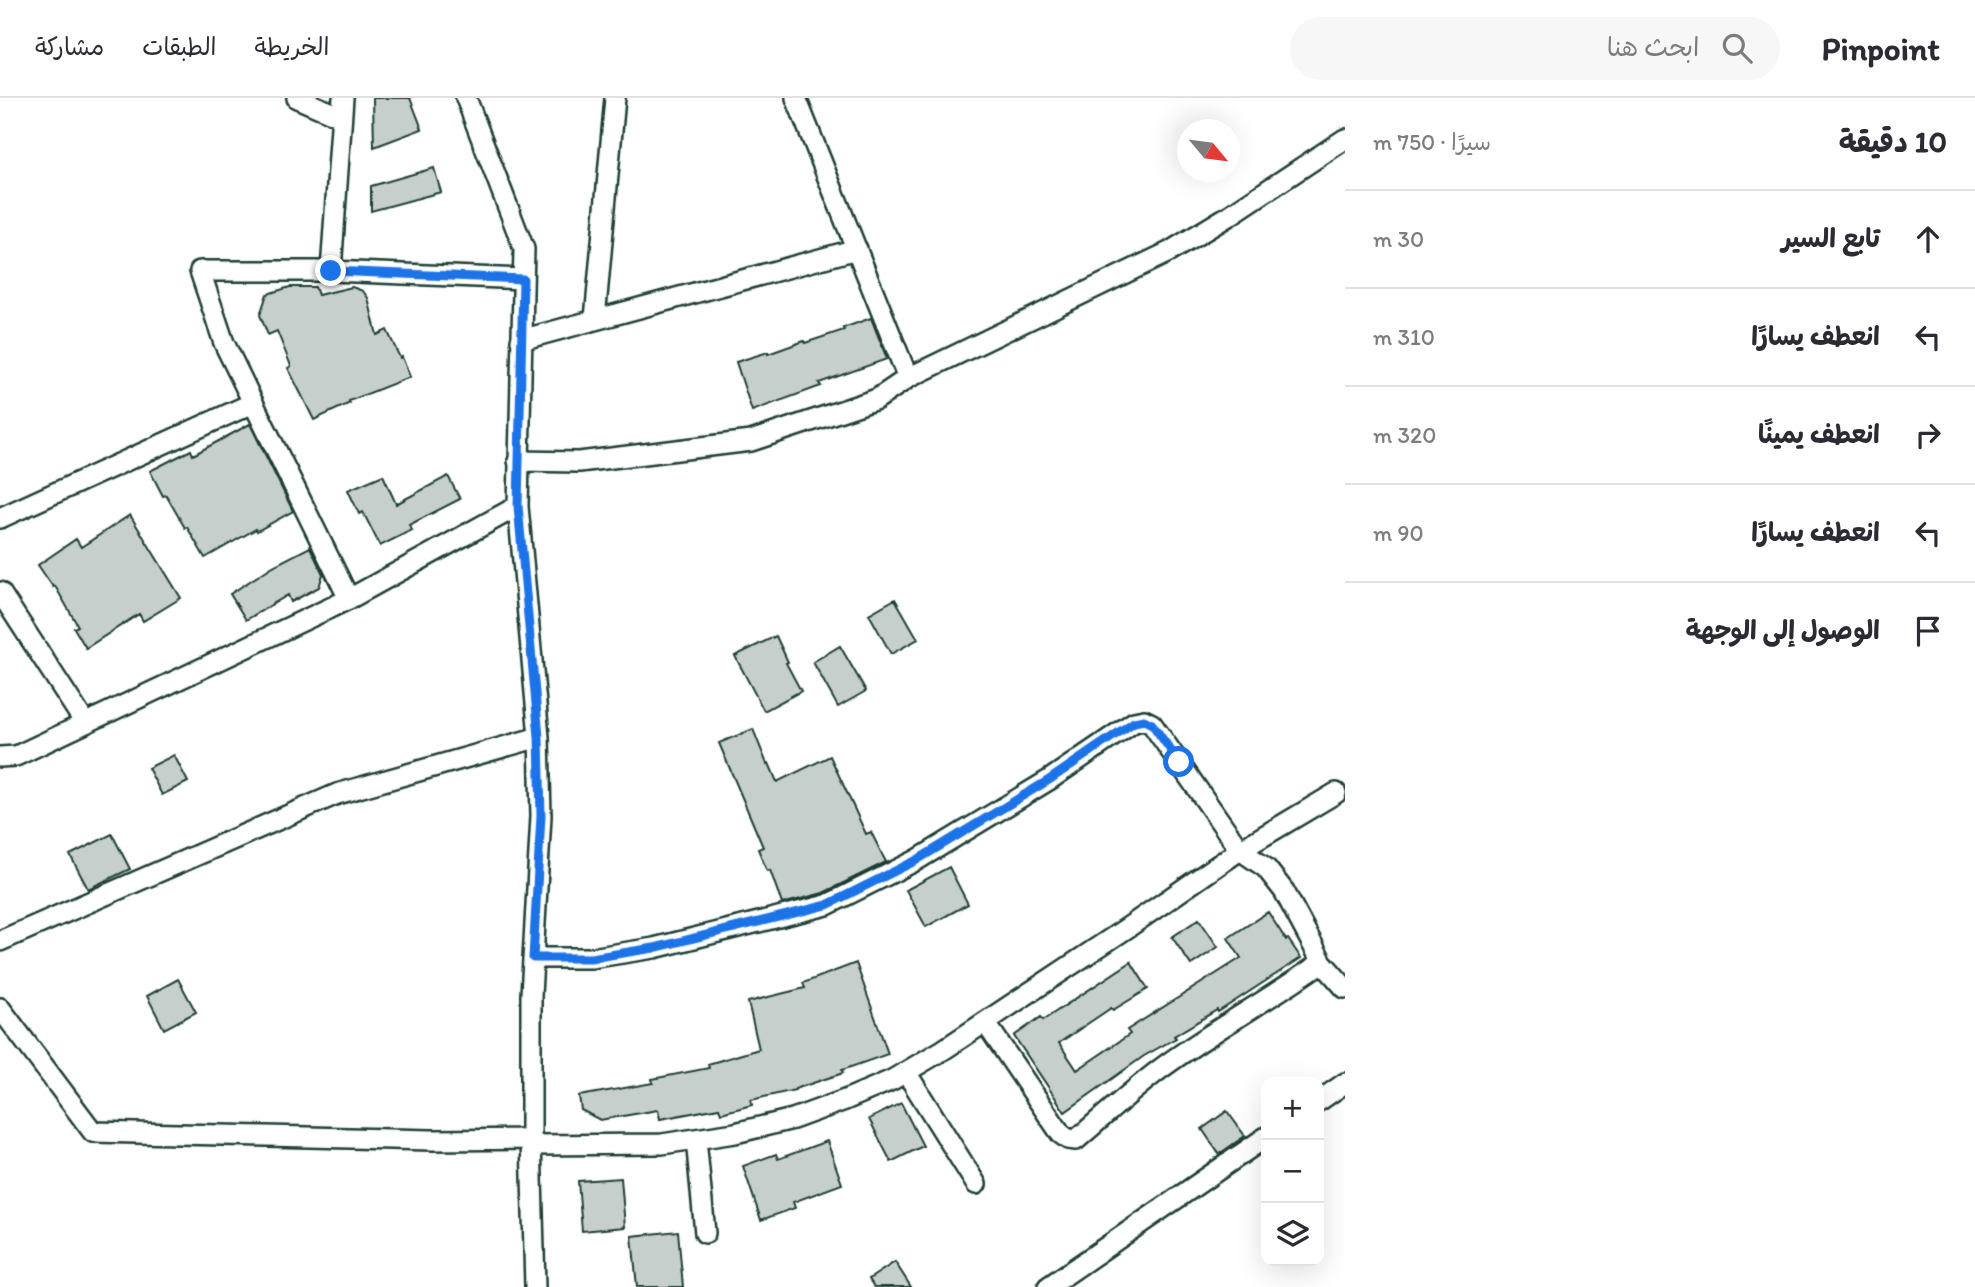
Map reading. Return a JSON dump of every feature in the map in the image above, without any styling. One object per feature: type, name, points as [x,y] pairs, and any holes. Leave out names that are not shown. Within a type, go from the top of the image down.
[{"type":"street","points":[[297,98],[342,108],[331,271]]},
{"type":"street","points":[[466,98],[524,249],[518,506],[539,737],[541,816],[531,995],[535,1287]]},
{"type":"street","points":[[595,319],[615,98]]},
{"type":"street","points":[[796,98],[908,378]]},
{"type":"street","points":[[518,461],[579,461],[751,441],[877,399],[908,378],[1169,251],[1230,215],[1345,139]]},
{"type":"street","points":[[521,340],[857,249]]},
{"type":"street","points":[[349,599],[224,343],[200,271],[331,271],[523,279]]},
{"type":"street","points":[[0,518],[253,403]]},
{"type":"street","points":[[0,757],[16,756],[349,599],[518,506]]},
{"type":"street","points":[[0,592],[85,723]]},
{"type":"street","points":[[533,958],[591,958],[654,948],[827,905],[917,860],[1049,780],[1134,722],[1144,720],[1152,724],[1240,850],[1266,868],[1284,891],[1322,961],[1345,988]]},
{"type":"street","points":[[0,941],[337,794],[539,737]]},
{"type":"street","points":[[0,1008],[93,1132],[662,1144],[736,1133],[793,1119],[892,1080],[1127,928],[1240,850],[1336,793]]},
{"type":"street","points":[[985,1021],[1061,1134],[1076,1140],[1158,1071],[1322,961]]},
{"type":"street","points":[[906,1072],[976,1184]]},
{"type":"street","points":[[1324,1098],[1345,1083]]},
{"type":"street","points":[[696,1139],[705,1233]]},
{"type":"street","points":[[1048,1287],[1262,1140]]},
{"type":"building","points":[[373,98],[410,98],[422,129],[374,147]]},
{"type":"building","points":[[434,168],[441,192],[371,211],[371,186]]},
{"type":"building","points":[[290,287],[315,287],[318,295],[352,287],[363,291],[368,298],[377,335],[387,330],[410,377],[349,401],[350,403],[314,420],[288,368],[291,366],[277,331],[268,335],[260,315],[267,294]]},
{"type":"building","points":[[871,318],[887,359],[752,411],[736,362],[804,341],[805,343]]},
{"type":"building","points":[[250,424],[293,511],[205,558],[166,495],[163,496],[150,471],[191,450],[193,455]]},
{"type":"building","points":[[383,475],[396,504],[448,476],[460,499],[409,525],[412,530],[380,546],[363,512],[359,514],[348,490]]},
{"type":"building","points":[[130,515],[181,598],[143,621],[139,614],[86,648],[74,628],[78,626],[55,586],[53,587],[38,565],[76,539],[81,547]]},
{"type":"building","points":[[310,547],[323,574],[319,587],[291,602],[288,595],[246,620],[230,594],[273,566]]},
{"type":"building","points":[[895,599],[918,639],[891,654],[869,614]]},
{"type":"building","points":[[776,636],[801,691],[764,711],[735,656]]},
{"type":"building","points":[[840,646],[866,691],[838,707],[813,662]]},
{"type":"building","points":[[753,729],[777,782],[830,756],[866,834],[871,832],[886,862],[823,893],[782,904],[770,870],[767,871],[758,849],[763,847],[719,743]]},
{"type":"building","points":[[174,755],[188,782],[162,795],[148,768]]},
{"type":"building","points":[[112,834],[130,869],[88,889],[70,855]]},
{"type":"building","points":[[949,867],[968,904],[926,927],[906,890]]},
{"type":"building","points":[[1268,912],[1301,958],[1218,1012],[1217,1010],[1174,1036],[1176,1038],[1144,1056],[1065,1112],[1014,1036],[1131,962],[1148,989],[1113,1010],[1111,1008],[1059,1043],[1077,1070],[1130,1034],[1127,1030],[1241,958],[1228,938]]},
{"type":"building","points":[[1199,919],[1218,947],[1191,965],[1172,937]]},
{"type":"building","points":[[856,963],[888,1054],[795,1090],[751,1100],[752,1105],[721,1113],[719,1108],[660,1119],[658,1110],[600,1120],[581,1110],[579,1096],[653,1083],[652,1079],[709,1068],[708,1064],[759,1049],[748,1002],[805,988],[803,983]]},
{"type":"building","points":[[178,979],[196,1012],[164,1029],[147,996]]},
{"type":"building","points":[[901,1103],[923,1146],[891,1162],[869,1119]]},
{"type":"building","points":[[1227,1111],[1245,1136],[1219,1154],[1202,1129]]},
{"type":"building","points":[[827,1141],[842,1184],[793,1202],[795,1208],[761,1220],[743,1166],[776,1154],[778,1159]]},
{"type":"building","points":[[621,1178],[625,1227],[582,1231],[578,1181]]},
{"type":"building","points":[[678,1231],[683,1287],[637,1287],[632,1236]]},
{"type":"building","points":[[895,1262],[911,1287],[874,1287],[869,1279]]},
{"type":"route","points":[[331,271],[523,279],[518,506],[539,737],[541,816],[533,958],[591,958],[654,948],[827,905],[917,860],[1049,780],[1134,722],[1144,720],[1152,724],[1179,762]]}]
